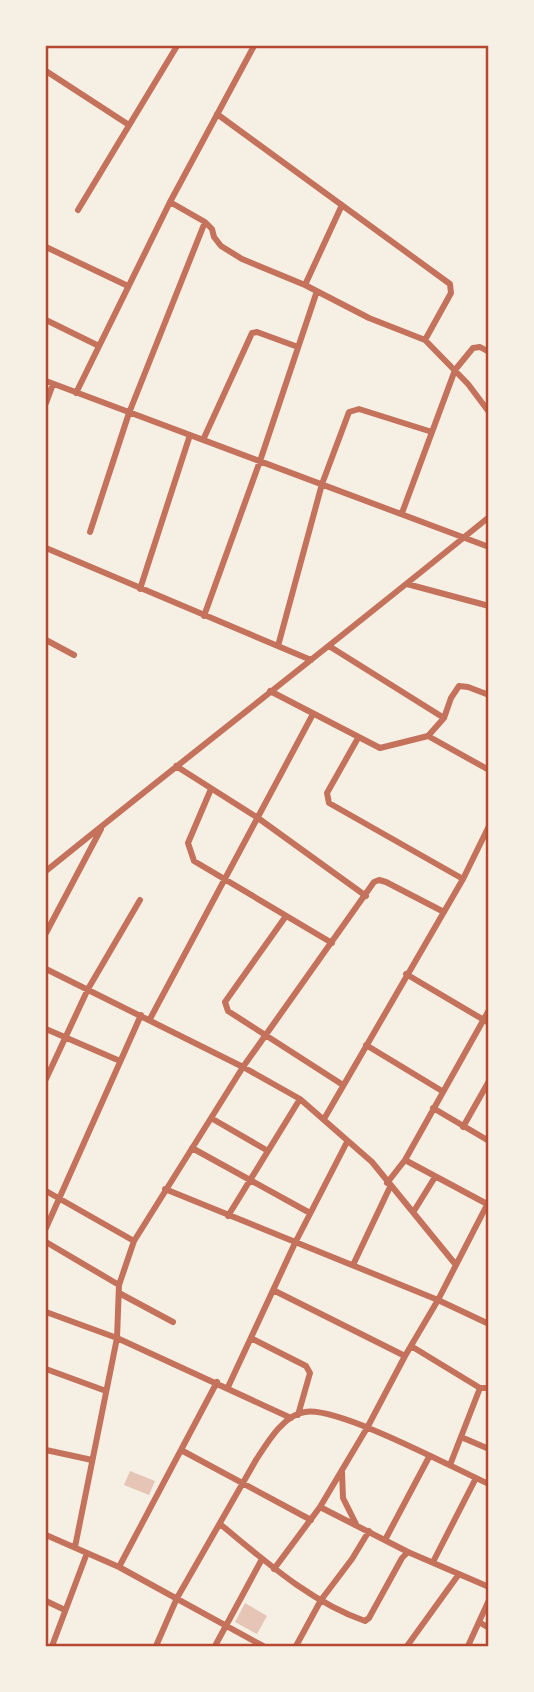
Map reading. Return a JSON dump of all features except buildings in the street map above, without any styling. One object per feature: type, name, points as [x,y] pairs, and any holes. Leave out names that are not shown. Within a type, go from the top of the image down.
[{"type":"street","points":[[78,210],[177,46]]},
{"type":"street","points":[[76,393],[170,202],[254,46]]},
{"type":"street","points":[[46,71],[129,125]]},
{"type":"street","points":[[217,114],[450,284],[451,293],[425,340]]},
{"type":"street","points":[[170,202],[205,222],[221,246],[242,259],[305,285],[369,318],[425,340],[468,384],[488,412]]},
{"type":"street","points":[[305,285],[342,205]]},
{"type":"street","points":[[90,532],[130,413],[205,222]]},
{"type":"street","points":[[46,247],[128,286]]},
{"type":"street","points":[[204,616],[317,291]]},
{"type":"street","points":[[46,320],[99,346]]},
{"type":"street","points":[[203,440],[252,333],[257,332],[298,347]]},
{"type":"street","points":[[402,513],[455,370],[472,348],[480,347],[488,352]]},
{"type":"street","points":[[46,381],[488,547]]},
{"type":"street","points":[[46,403],[53,384]]},
{"type":"street","points":[[278,646],[322,484],[346,418],[352,409],[432,432]]},
{"type":"street","points":[[141,589],[190,435]]},
{"type":"street","points":[[46,871],[488,517]]},
{"type":"street","points":[[46,548],[311,660]]},
{"type":"street","points":[[407,584],[488,606]]},
{"type":"street","points":[[46,640],[74,655]]},
{"type":"street","points":[[329,646],[444,718]]},
{"type":"street","points":[[270,691],[380,748],[428,736],[444,718],[451,698],[459,687],[468,687],[488,695]]},
{"type":"street","points":[[150,1019],[313,714]]},
{"type":"street","points":[[428,736],[488,770]]},
{"type":"street","points":[[358,738],[327,793],[328,803],[463,880]]},
{"type":"street","points":[[176,766],[258,818],[366,896]]},
{"type":"street","points":[[211,789],[188,843],[194,861],[332,943]]},
{"type":"street","points":[[46,933],[104,824]]},
{"type":"street","points":[[324,1119],[463,880],[488,826]]},
{"type":"street","points":[[75,1547],[117,1338],[119,1289],[134,1241],[243,1067],[374,882],[379,880],[444,912]]},
{"type":"street","points":[[46,1079],[88,989],[140,900]]},
{"type":"street","points":[[286,916],[225,1002],[228,1011],[343,1085]]},
{"type":"street","points":[[46,969],[150,1019],[300,1099],[372,1162],[456,1265]]},
{"type":"street","points":[[406,974],[486,1022]]},
{"type":"street","points":[[353,1265],[389,1185],[442,1091],[486,1022],[488,1010]]},
{"type":"street","points":[[46,1228],[141,1015]]},
{"type":"street","points":[[46,1029],[120,1061]]},
{"type":"street","points":[[366,1045],[442,1091]]},
{"type":"street","points":[[464,1127],[488,1080]]},
{"type":"street","points":[[228,1216],[300,1099]]},
{"type":"street","points":[[433,1108],[488,1142]]},
{"type":"street","points":[[211,1118],[268,1151]]},
{"type":"street","points":[[228,1387],[295,1243],[347,1142]]},
{"type":"street","points":[[192,1148],[310,1213]]},
{"type":"street","points":[[274,1569],[320,1507],[367,1428],[488,1203],[405,1160]]},
{"type":"street","points":[[414,1211],[435,1177]]},
{"type":"street","points":[[165,1189],[438,1300],[488,1324]]},
{"type":"street","points":[[46,1191],[134,1241]]},
{"type":"street","points":[[46,1242],[173,1322]]},
{"type":"street","points":[[273,1290],[405,1356]]},
{"type":"street","points":[[46,1312],[117,1338],[294,1416]]},
{"type":"street","points":[[251,1338],[306,1366],[310,1373],[294,1416]]},
{"type":"street","points":[[411,1346],[480,1388],[488,1388]]},
{"type":"street","points":[[46,1369],[106,1391]]},
{"type":"street","points":[[119,1567],[217,1382]]},
{"type":"street","points":[[450,1465],[480,1388]]},
{"type":"street","points":[[156,1647],[177,1598],[243,1483],[270,1438],[294,1416],[304,1412],[329,1414],[367,1428],[488,1484]]},
{"type":"street","points":[[461,1437],[488,1449]]},
{"type":"street","points":[[46,1450],[92,1460]]},
{"type":"street","points":[[181,1450],[311,1520]]},
{"type":"street","points":[[386,1540],[429,1457]]},
{"type":"street","points":[[342,1470],[344,1498],[357,1525]]},
{"type":"street","points":[[433,1562],[476,1478]]},
{"type":"street","points":[[320,1507],[408,1552],[488,1587]]},
{"type":"street","points":[[220,1524],[274,1569],[321,1600],[365,1621],[408,1552]]},
{"type":"street","points":[[296,1647],[321,1600],[369,1531]]},
{"type":"street","points":[[46,1535],[119,1567],[263,1647]]},
{"type":"street","points":[[52,1647],[87,1553]]},
{"type":"street","points":[[215,1647],[262,1559]]},
{"type":"street","points":[[407,1647],[459,1574]]},
{"type":"street","points":[[468,1647],[488,1600]]},
{"type":"street","points":[[46,1601],[65,1610]]},
{"type":"street","points":[[479,1622],[488,1628]]}]
